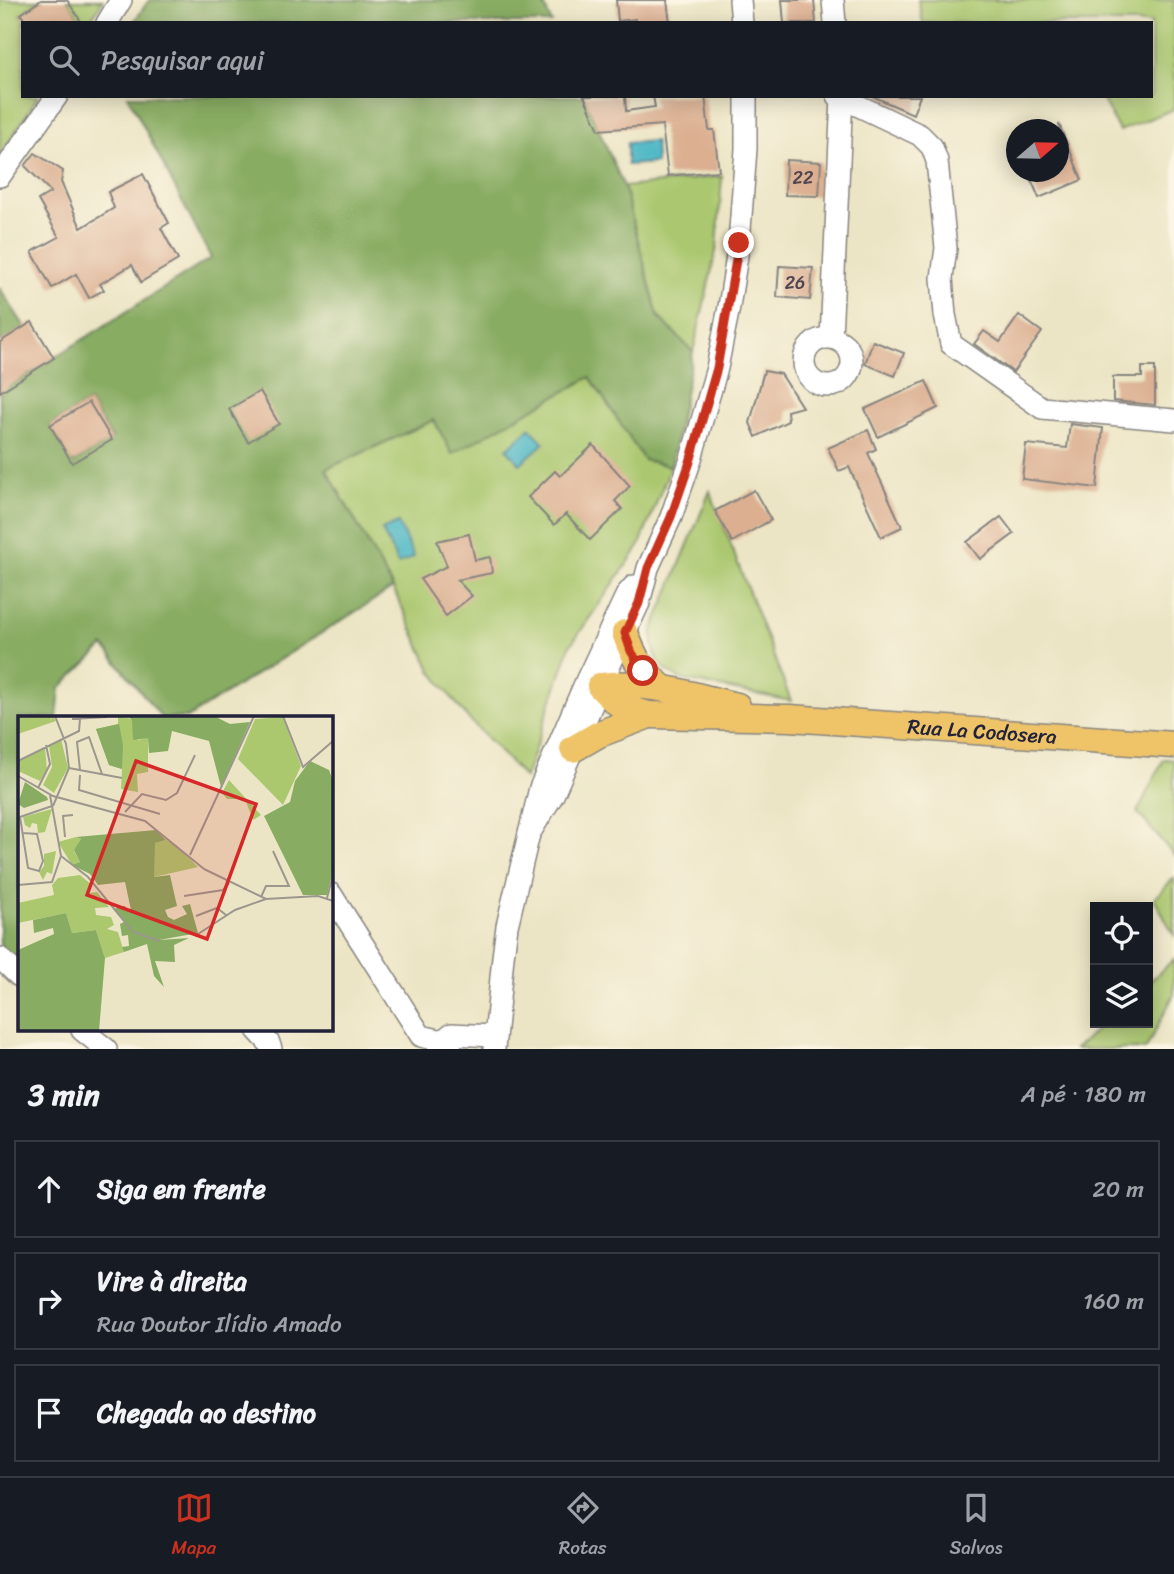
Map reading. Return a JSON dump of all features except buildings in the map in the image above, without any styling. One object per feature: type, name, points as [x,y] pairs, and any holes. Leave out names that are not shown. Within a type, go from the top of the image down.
[{"type":"main road","points":[[625,633],[631,651],[643,671],[662,688]]},
{"type":"main road","points":[[593,683],[662,688],[790,718]]},
{"type":"main road","points":[[593,683],[615,702],[629,710],[649,715],[790,718]]},
{"type":"main road","points":[[573,749],[599,734],[649,715]]},
{"type":"main road","name":"Rua La Codosera","points":[[790,718],[1174,745]]},
{"type":"street","points":[[108,21],[121,0]]},
{"type":"street","points":[[740,0],[742,21]]},
{"type":"street","points":[[833,0],[835,21]]},
{"type":"street","points":[[0,176],[56,98]]},
{"type":"street","points":[[332,896],[420,1043],[447,1045],[451,1034],[495,1043],[503,957],[513,897],[540,789],[593,683],[625,633],[639,603],[648,568],[671,517],[690,462],[717,368],[739,243],[746,149],[746,98]]},
{"type":"street","points":[[831,338],[841,98]]},
{"type":"street","points":[[843,98],[920,135],[932,147],[937,161],[946,248],[942,278],[944,315],[951,344],[1042,408],[1174,420]]},
{"type":"street","points":[[529,834],[553,795],[573,749],[593,683],[627,594],[648,568]]},
{"type":"street","points":[[0,958],[18,975]]},
{"type":"street","points":[[85,1032],[106,1049]]},
{"type":"street","points":[[259,1032],[271,1049]]},
{"type":"green space","points":[[0,0],[41,0],[21,14],[25,21],[21,21],[21,98],[37,98],[0,156]]},
{"type":"green space","points":[[67,0],[103,0],[90,21],[81,21]]},
{"type":"green space","points":[[149,0],[542,0],[551,21],[134,21]]},
{"type":"green space","points":[[918,0],[1174,0],[1174,109],[1119,131],[1102,98],[1153,98],[1153,21],[923,21]]},
{"type":"green space","points":[[129,98],[585,98],[624,187],[658,316],[693,352],[671,466],[644,460],[590,377],[452,454],[434,420],[326,469],[393,588],[190,716],[160,716],[104,646],[60,688],[57,716],[18,716],[16,963],[0,945],[0,375],[8,387],[211,258]],"holes":[[[89,402],[112,439],[73,463],[50,425]]]},
{"type":"green space","points":[[722,176],[717,247],[693,352],[658,316],[624,187]]},
{"type":"green space","points":[[0,289],[25,327],[0,342]]},
{"type":"green space","points":[[590,377],[644,460],[671,466],[639,547],[570,646],[525,778],[466,716],[432,672],[393,588],[326,469],[434,420],[452,453]]},
{"type":"green space","points":[[710,491],[791,701],[680,679],[666,670],[657,659],[653,645],[653,629]]},
{"type":"green space","points":[[1164,759],[1174,760],[1174,855],[1137,812]]},
{"type":"green space","points":[[1174,878],[1174,935],[1154,899]]},
{"type":"green space","points":[[1174,959],[1174,994],[1146,1049],[1075,1049],[1098,1028],[1153,1028],[1153,978]]},
{"type":"water","points":[[655,141],[656,163],[627,165],[627,143]]},
{"type":"water","points":[[530,428],[544,443],[520,464],[507,449]]},
{"type":"water","points":[[398,523],[414,557],[398,564],[382,530]]},
{"type":"route","points":[[643,671],[631,651],[625,633],[639,603],[648,568],[671,517],[690,462],[717,368],[739,243]]}]
